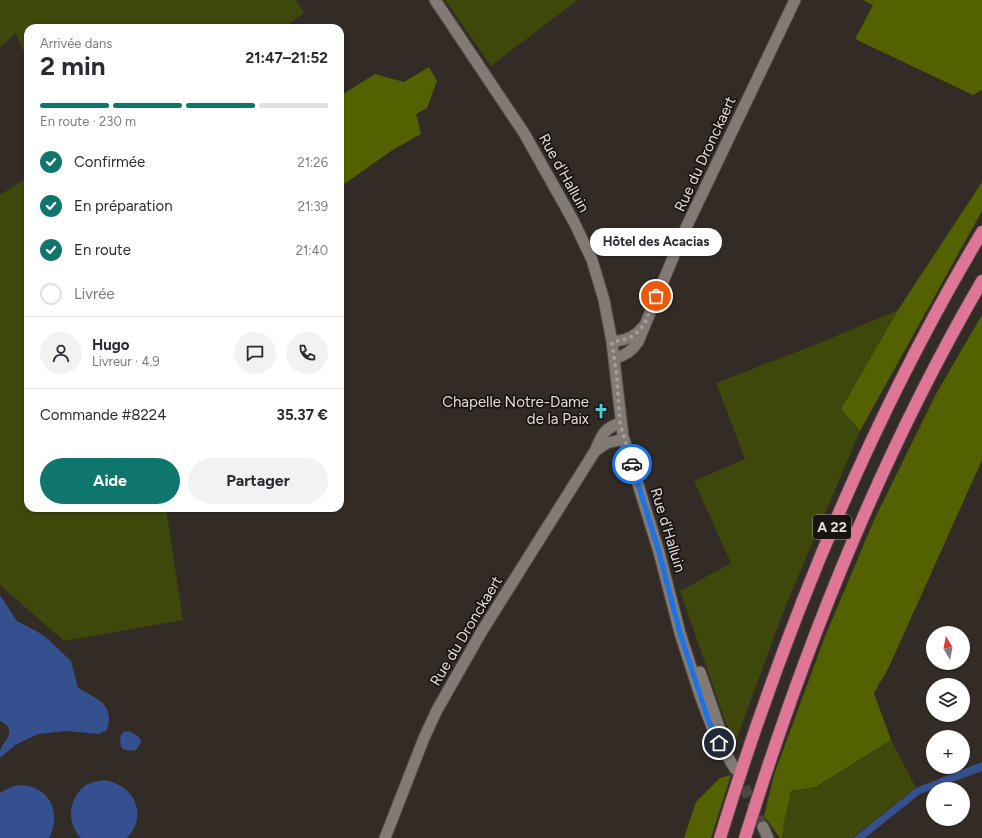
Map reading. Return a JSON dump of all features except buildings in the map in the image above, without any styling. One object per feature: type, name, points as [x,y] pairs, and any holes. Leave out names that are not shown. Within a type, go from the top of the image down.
[{"type":"highway","name":"A 22","points":[[720,838],[740,772],[779,661],[828,536],[894,394],[936,312],[982,232]]},
{"type":"highway","name":"A 22","points":[[746,838],[797,681],[848,553],[878,483],[913,410],[943,350],[982,281]]},
{"type":"main road","name":"Rue d'Halluin","points":[[435,0],[518,123],[588,252],[598,278],[612,342],[615,358],[620,423],[624,439],[671,592],[693,650],[724,743],[735,769],[715,735],[708,719],[680,633],[671,592]]},
{"type":"main road","name":"Rue du Dronckaert","points":[[612,342],[632,338],[637,334],[645,322],[705,187],[795,0]]},
{"type":"main road","name":"Rue du Dronckaert","points":[[615,358],[627,354],[634,348],[643,330],[645,322]]},
{"type":"main road","name":"Rue du Dronckaert","points":[[385,838],[426,733],[437,710],[482,631],[595,451],[604,431],[620,423]]},
{"type":"main road","name":"Rue du Dronckaert","points":[[595,451],[607,443],[624,439]]},
{"type":"main road","points":[[763,828],[768,838]]},
{"type":"green space","points":[[0,0],[296,0],[304,13],[289,24],[24,24],[24,52],[16,33],[0,47]]},
{"type":"green space","points":[[445,0],[578,0],[491,66]]},
{"type":"green space","points":[[863,0],[982,0],[982,90],[973,95],[855,39],[873,5]]},
{"type":"green space","points":[[429,67],[437,81],[427,108],[416,114],[421,134],[391,151],[344,184],[344,93],[375,74],[404,82]]},
{"type":"green space","points":[[24,180],[24,512],[167,512],[183,620],[64,641],[0,585],[0,195]]},
{"type":"green space","points":[[982,182],[982,211],[860,431],[841,409],[898,310]]},
{"type":"green space","points":[[898,310],[841,409],[860,431],[786,605],[734,746],[680,591],[731,563],[694,481],[745,459],[716,383],[817,344]]},
{"type":"green space","points":[[982,315],[982,460],[889,667],[874,693],[891,740],[816,787],[791,791],[782,838],[780,838],[764,816],[774,775],[824,639],[874,520],[936,394]]},
{"type":"green space","points":[[891,740],[916,788],[852,838],[782,838],[791,791],[817,787]]},
{"type":"green space","points":[[731,775],[711,838],[684,838],[696,802],[720,778]]},
{"type":"water","points":[[0,595],[17,621],[38,632],[49,640],[71,661],[78,688],[98,699],[106,708],[109,714],[107,730],[99,734],[67,731],[38,734],[15,745],[0,758],[1,747],[8,736],[9,728],[0,721]]},
{"type":"water","points":[[129,731],[140,738],[141,742],[136,750],[125,750],[121,746],[121,735],[124,732]]},
{"type":"water","points":[[982,762],[982,771],[952,782],[931,782],[952,774],[970,774],[970,767]]},
{"type":"water","points":[[104,780],[115,783],[123,788],[130,794],[135,802],[137,820],[134,829],[127,838],[81,838],[76,832],[71,818],[73,804],[80,790],[86,785]]},
{"type":"water","points":[[926,784],[926,792],[920,794],[865,838],[853,838],[916,788]]},
{"type":"water","points":[[20,785],[39,790],[51,802],[54,819],[53,829],[49,838],[0,838],[0,793],[11,787]]},
{"type":"tunnel","points":[[737,772],[763,827]]},
{"type":"way so far","points":[[632,464],[620,423],[615,358],[612,342],[632,338],[637,334],[645,322],[656,296]]},
{"type":"place","name":"Hôtel des Acacias","points":[[656,296]]},
{"type":"place","name":"Chapelle Notre-Dame de la Paix","points":[[601,411]]},
{"type":"route","points":[[632,464],[671,592],[680,633],[708,719],[719,743]]}]
